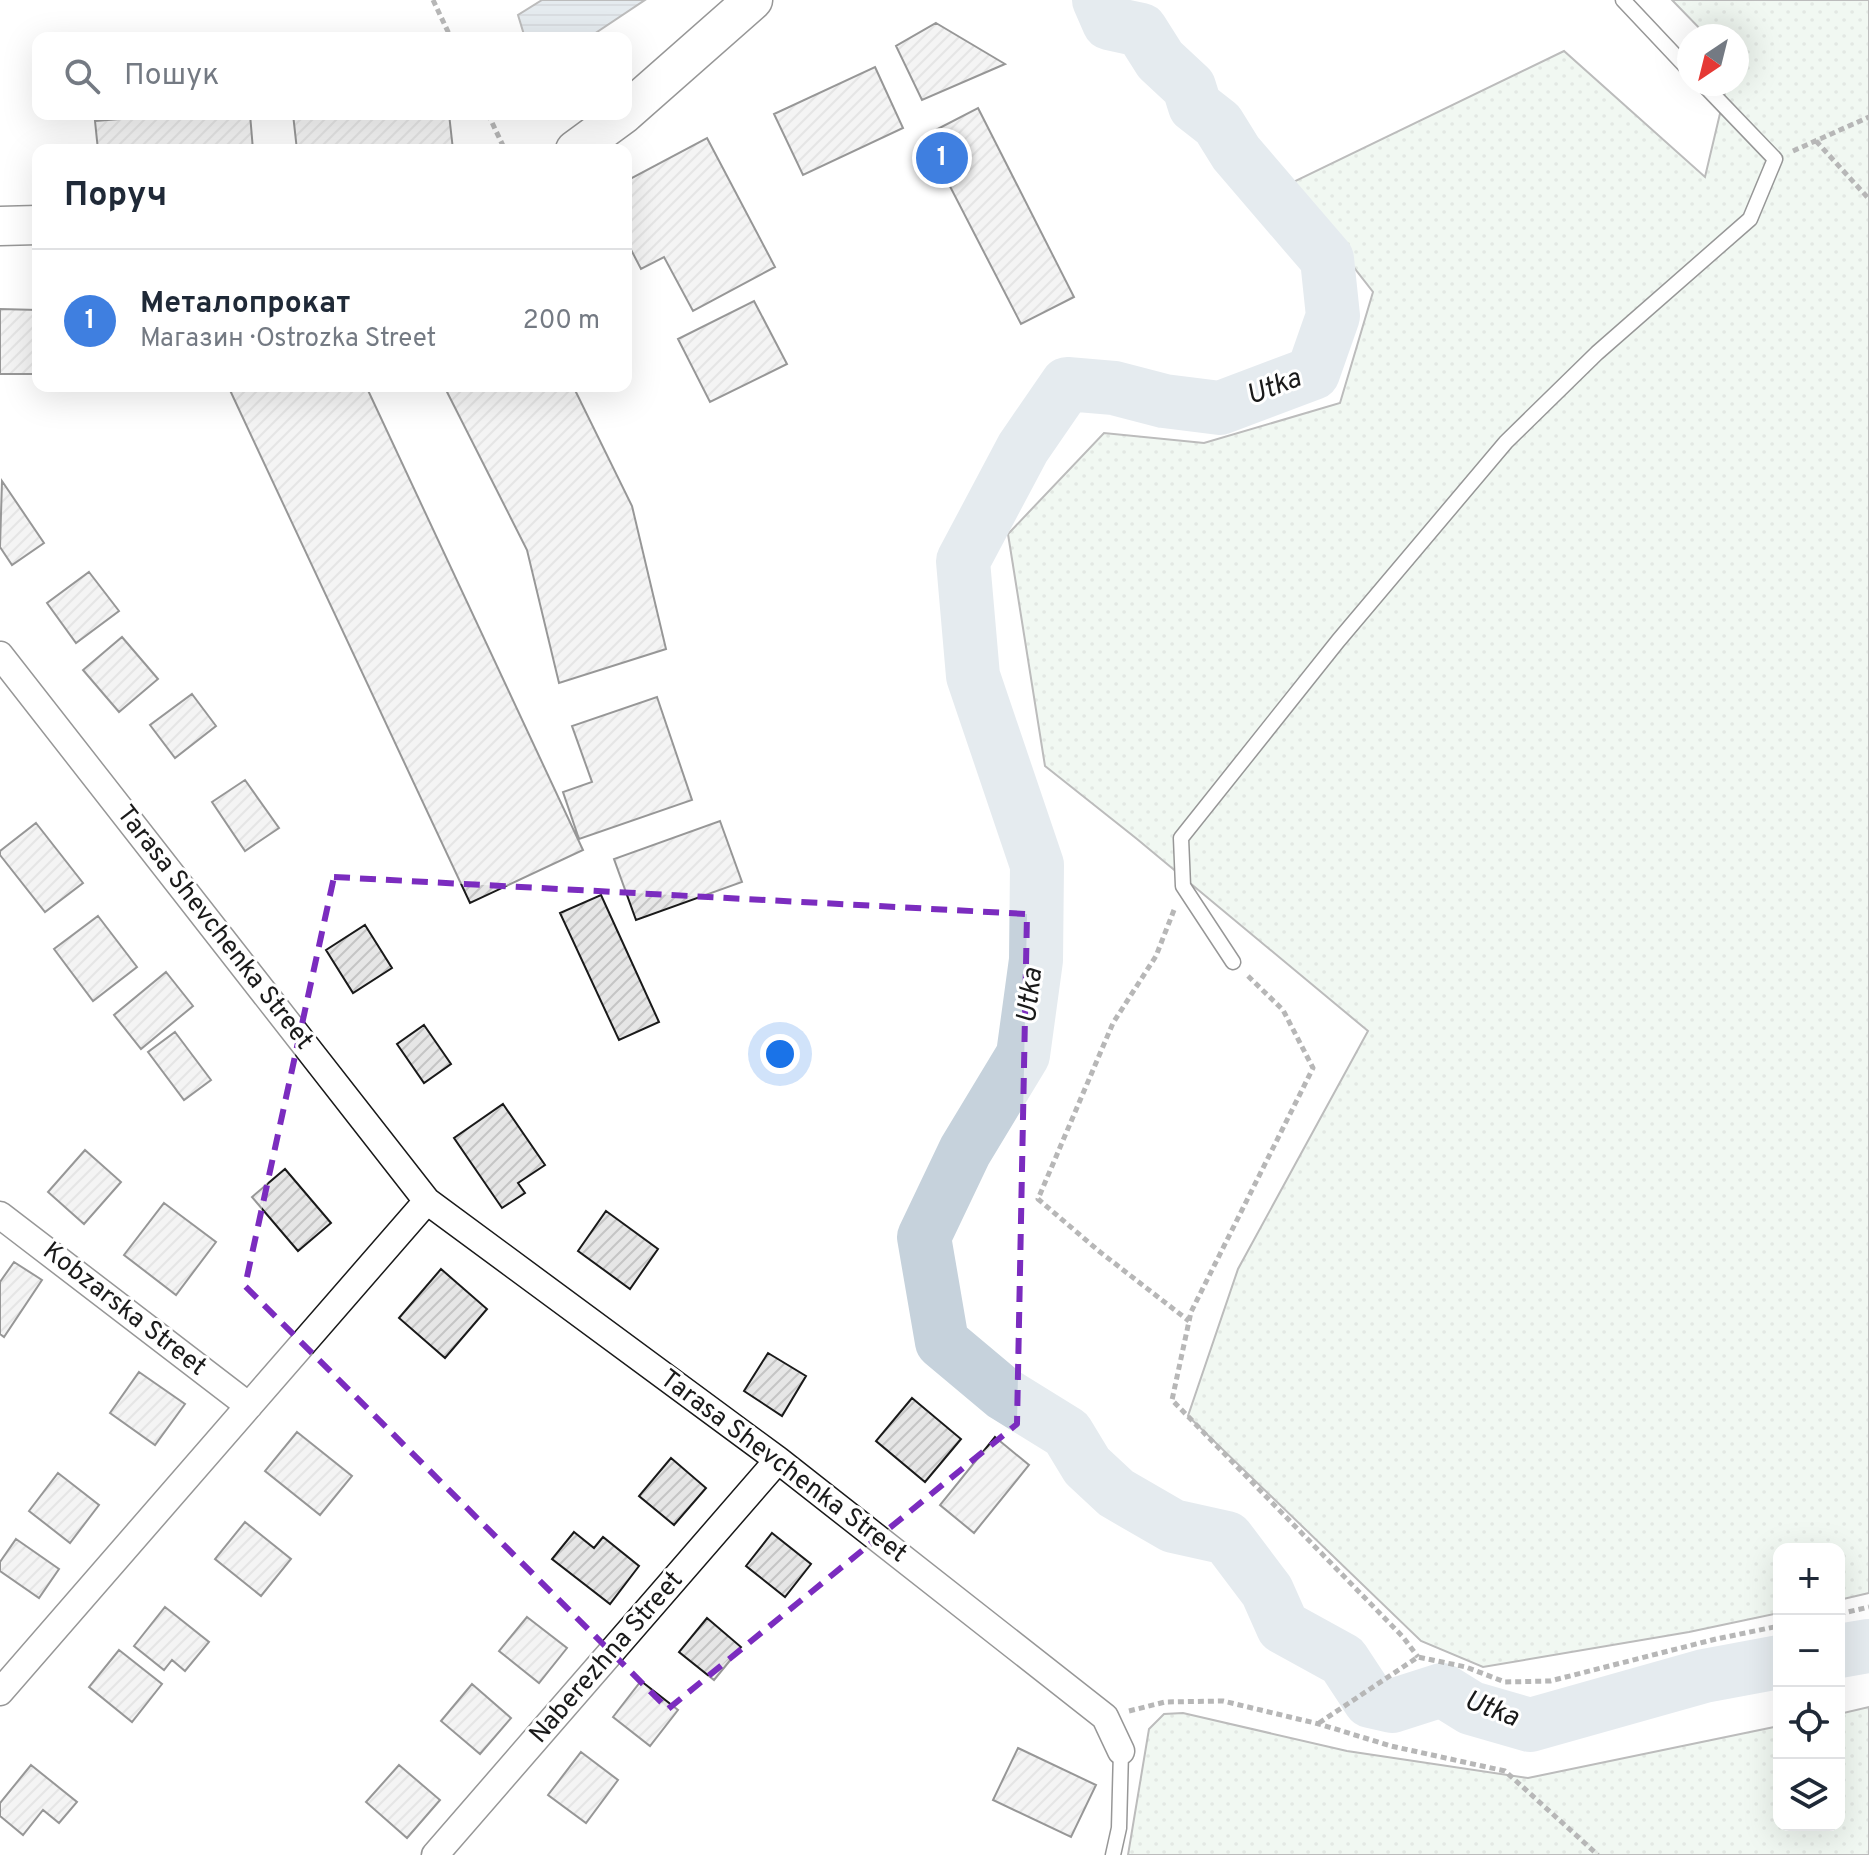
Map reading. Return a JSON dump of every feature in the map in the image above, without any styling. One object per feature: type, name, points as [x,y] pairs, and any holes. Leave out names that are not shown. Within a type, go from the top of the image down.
[{"type":"main road","points":[[632,107],[753,0]]},
{"type":"main road","points":[[583,144],[616,120]]},
{"type":"main road","points":[[0,226],[32,225]]},
{"type":"street","name":"Tarasa Shevchenka Street","points":[[0,655],[427,1201],[778,1460],[1105,1717],[1121,1751]]},
{"type":"street","points":[[0,1692],[427,1201]]},
{"type":"street","name":"Kobzarska Street","points":[[0,1215],[249,1406]]},
{"type":"street","name":"Naberezhna Street","points":[[435,1855],[778,1460]]},
{"type":"lane","points":[[1623,0],[1677,57]]},
{"type":"lane","points":[[1233,962],[1183,886],[1181,838],[1338,641],[1506,442],[1597,353],[1750,219],[1775,159],[1715,96]]},
{"type":"lane","points":[[1113,1855],[1119,1828],[1121,1751]]},
{"type":"path","points":[[433,0],[448,32]]},
{"type":"path","points":[[1775,159],[1869,117]]},
{"type":"path","points":[[491,120],[502,144]]},
{"type":"path","points":[[1816,141],[1869,199]]},
{"type":"path","points":[[1183,886],[1156,956],[1113,1023],[1038,1199],[1189,1321]]},
{"type":"path","points":[[1233,962],[1283,1010],[1313,1068],[1191,1312],[1172,1400],[1403,1637],[1418,1657],[1466,1667],[1505,1682],[1550,1681],[1773,1627]]},
{"type":"path","points":[[1845,1613],[1869,1607]]},
{"type":"path","points":[[1319,1724],[1418,1657]]},
{"type":"path","points":[[1105,1717],[1165,1702],[1223,1701],[1319,1724],[1391,1746],[1505,1771],[1598,1855]]},
{"type":"highlighted area","points":[[334,877],[1027,914],[1017,1424],[668,1709],[245,1286]]},
{"type":"green space","points":[[1672,0],[1869,0],[1869,1593],[1845,1599],[1845,1543],[1773,1543],[1773,1614],[1689,1632],[1483,1667],[1421,1641],[1188,1416],[1238,1269],[1368,1031],[1045,766],[1008,534],[1104,433],[1204,443],[1340,403],[1373,292],[1289,184],[1564,51],[1705,177],[1724,96],[1749,96],[1749,24],[1695,24]]},
{"type":"green space","points":[[1869,1707],[1869,1855],[1128,1855],[1149,1729],[1164,1714],[1183,1713],[1347,1751],[1528,1778],[1773,1727],[1773,1831],[1845,1831],[1845,1713]]},
{"type":"shaded area","points":[[542,0],[645,0],[597,32],[523,32],[518,15]]},
{"type":"building","points":[[936,23],[1005,64],[922,100],[896,46]]},
{"type":"building","points":[[875,67],[903,128],[803,175],[774,114]]},
{"type":"building","points":[[978,108],[1074,297],[1021,324],[924,136]]},
{"type":"building","points":[[250,120],[252,144],[97,144],[95,121]]},
{"type":"building","points":[[294,120],[450,120],[452,144],[296,144]]},
{"type":"building","points":[[707,138],[775,267],[693,311],[664,257],[641,269],[632,252],[632,178]]},
{"type":"building","points":[[754,301],[787,364],[710,402],[678,339]]},
{"type":"building","points":[[0,309],[32,310],[32,374],[0,374]]},
{"type":"building","points":[[231,392],[369,392],[583,850],[470,903]]},
{"type":"building","points":[[447,392],[576,392],[632,506],[666,649],[559,683],[527,550]]},
{"type":"building","points":[[2,481],[44,543],[12,565],[0,547]]},
{"type":"building","points":[[89,572],[119,611],[76,643],[47,603]]},
{"type":"building","points":[[122,637],[158,679],[119,712],[83,670]]},
{"type":"building","points":[[192,694],[216,726],[175,758],[150,725]]},
{"type":"building","points":[[657,697],[692,800],[579,839],[563,792],[592,782],[572,726]]},
{"type":"building","points":[[245,780],[279,828],[245,851],[212,802]]},
{"type":"building","points":[[720,821],[742,882],[636,920],[614,859]]},
{"type":"building","points":[[36,823],[83,883],[45,912],[0,855],[0,851]]},
{"type":"building","points":[[601,895],[659,1022],[619,1040],[560,913]]},
{"type":"building","points":[[98,916],[137,967],[93,1001],[54,949]]},
{"type":"building","points":[[365,925],[392,968],[353,993],[326,950]]},
{"type":"building","points":[[166,972],[193,1006],[141,1049],[114,1015]]},
{"type":"building","points":[[424,1025],[451,1064],[424,1083],[397,1044]]},
{"type":"building","points":[[175,1032],[211,1080],[184,1100],[148,1052]]},
{"type":"building","points":[[503,1104],[545,1165],[518,1183],[525,1193],[502,1208],[454,1138]]},
{"type":"building","points":[[85,1150],[121,1182],[84,1224],[48,1192]]},
{"type":"building","points":[[285,1169],[331,1223],[298,1251],[252,1197]]},
{"type":"building","points":[[164,1203],[216,1242],[176,1295],[124,1255]]},
{"type":"building","points":[[606,1211],[658,1249],[630,1289],[578,1251]]},
{"type":"building","points":[[14,1262],[42,1280],[4,1337],[0,1334],[0,1282]]},
{"type":"building","points":[[441,1269],[487,1309],[445,1358],[399,1318]]},
{"type":"building","points":[[768,1353],[806,1376],[782,1416],[744,1391]]},
{"type":"building","points":[[139,1372],[185,1404],[155,1445],[110,1413]]},
{"type":"building","points":[[912,1398],[961,1439],[925,1482],[876,1441]]},
{"type":"building","points":[[297,1432],[352,1476],[320,1515],[265,1471]]},
{"type":"building","points":[[995,1437],[1029,1465],[974,1533],[940,1505]]},
{"type":"building","points":[[671,1458],[706,1488],[674,1525],[639,1496]]},
{"type":"building","points":[[58,1473],[99,1505],[70,1543],[29,1511]]},
{"type":"building","points":[[245,1522],[291,1559],[261,1596],[215,1559]]},
{"type":"building","points":[[574,1532],[594,1548],[603,1537],[639,1566],[610,1604],[552,1559]]},
{"type":"building","points":[[772,1533],[811,1564],[785,1597],[746,1566]]},
{"type":"building","points":[[16,1539],[59,1569],[39,1598],[0,1571],[0,1562]]},
{"type":"building","points":[[165,1607],[209,1642],[185,1671],[172,1660],[164,1670],[134,1646]]},
{"type":"building","points":[[527,1617],[567,1648],[539,1683],[499,1651]]},
{"type":"building","points":[[707,1618],[741,1647],[714,1680],[679,1652]]},
{"type":"building","points":[[119,1650],[162,1684],[132,1722],[89,1687]]},
{"type":"building","points":[[641,1681],[678,1710],[650,1746],[613,1717]]},
{"type":"building","points":[[472,1684],[511,1718],[480,1754],[441,1721]]},
{"type":"building","points":[[1018,1748],[1096,1785],[1071,1837],[993,1800]]},
{"type":"building","points":[[581,1752],[618,1780],[586,1823],[548,1795]]},
{"type":"building","points":[[31,1765],[77,1802],[59,1823],[43,1810],[23,1835],[0,1816],[0,1803]]},
{"type":"building","points":[[399,1765],[440,1800],[407,1838],[366,1802]]},
{"type":"waterway","name":"Utka","points":[[1099,0],[1109,23],[1141,30],[1160,60],[1189,87],[1195,106],[1218,124],[1236,153],[1327,259],[1333,316],[1313,373],[1220,408],[1164,401],[1114,388],[1067,384],[1023,448],[963,561],[973,676],[1037,865],[1036,960],[1023,1055],[965,1151],[924,1237],[942,1342],[1004,1394],[1067,1433],[1087,1466],[1116,1493],[1173,1526],[1227,1538],[1267,1591],[1283,1627],[1343,1660],[1370,1701],[1392,1706],[1442,1690],[1471,1708],[1530,1725],[1704,1676],[1773,1663]]},
{"type":"waterway","name":"Utka","points":[[1845,1650],[1869,1646]]},
{"type":"place","name":"Металопрокат","points":[[942,158]]}]
